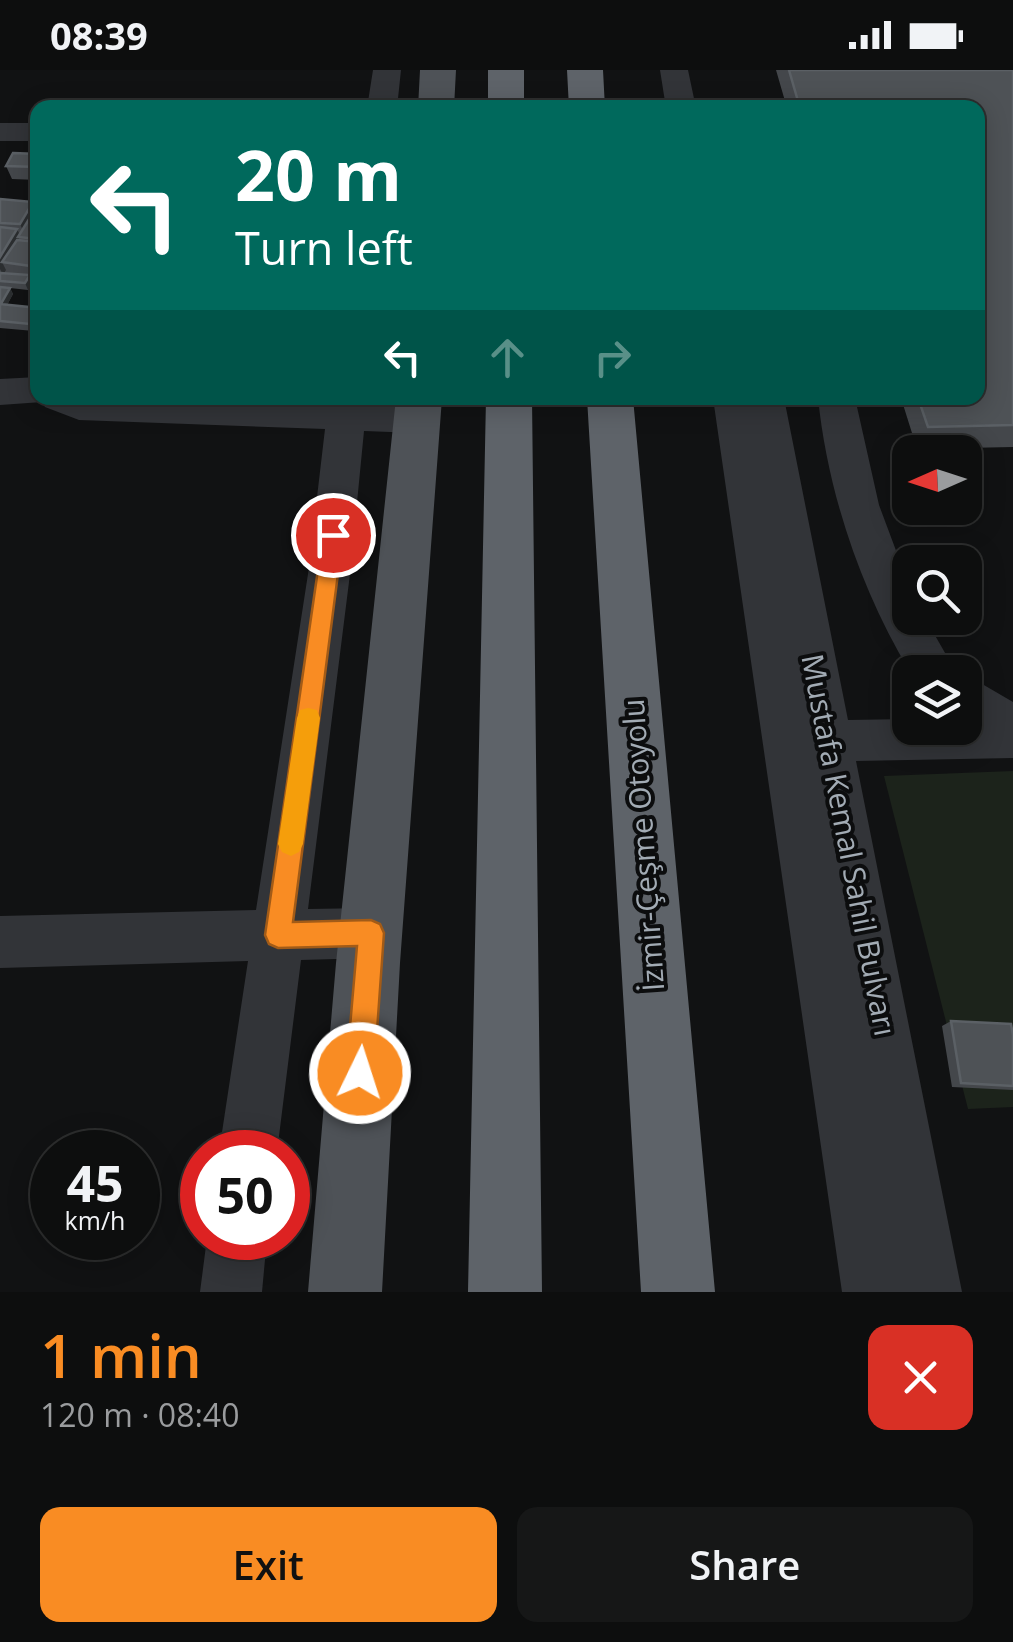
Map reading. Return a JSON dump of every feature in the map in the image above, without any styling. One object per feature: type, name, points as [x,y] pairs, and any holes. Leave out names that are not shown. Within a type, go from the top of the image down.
[{"type":"highway","points":[[506,70],[506,100]]},
{"type":"highway","points":[[584,70],[587,100]]},
{"type":"highway","points":[[505,1292],[509,405]]},
{"type":"highway","name":"İzmir-Çeşme Otoyolu","points":[[611,405],[678,1292]]},
{"type":"main road","points":[[436,100],[438,70]]},
{"type":"main road","points":[[345,1292],[371,933],[418,408]]},
{"type":"street","points":[[383,100],[387,70]]},
{"type":"street","points":[[674,70],[680,100]]},
{"type":"street","points":[[703,70],[709,100]]},
{"type":"street","points":[[0,132],[30,132]]},
{"type":"street","points":[[0,392],[30,390]]},
{"type":"street","points":[[76,405],[418,408]]},
{"type":"street","name":"Mustafa Kemal Sahil Bulvarı","points":[[733,405],[873,1292]]},
{"type":"street","name":"Mustafa Kemal Sahil Bulvarı","points":[[767,405],[932,1292]]},
{"type":"street","points":[[837,405],[845,457],[884,578],[925,655]]},
{"type":"street","points":[[251,1130],[326,593],[347,408]]},
{"type":"street","points":[[982,706],[1013,728]]},
{"type":"street","points":[[830,741],[1013,737]]},
{"type":"street","points":[[0,942],[371,933]]},
{"type":"street","points":[[231,1292],[235,1260]]},
{"type":"shaded area","points":[[1013,771],[1013,1107],[968,1109],[884,776]]},
{"type":"building","points":[[789,70],[1013,70],[1013,425],[928,427],[920,405],[985,405],[985,100],[798,100]]},
{"type":"building","points":[[13,153],[30,154],[30,167],[6,166]]},
{"type":"building","points":[[0,199],[30,202],[20,224],[0,223]]},
{"type":"building","points":[[30,218],[30,238],[18,237]]},
{"type":"building","points":[[0,227],[17,229],[0,257]]},
{"type":"building","points":[[17,240],[30,241],[30,266],[2,262]]},
{"type":"building","points":[[0,273],[30,275],[25,283],[0,281]]},
{"type":"building","points":[[0,287],[10,288],[2,302],[0,302]]},
{"type":"building","points":[[0,304],[30,307],[30,324],[0,321]]},
{"type":"building","points":[[951,1021],[1011,1024],[1013,1086],[961,1083]]},
{"type":"slow traffic","points":[[291,844],[308,718]]},
{"type":"route","points":[[333,535],[278,935],[371,933],[360,1073]]}]
